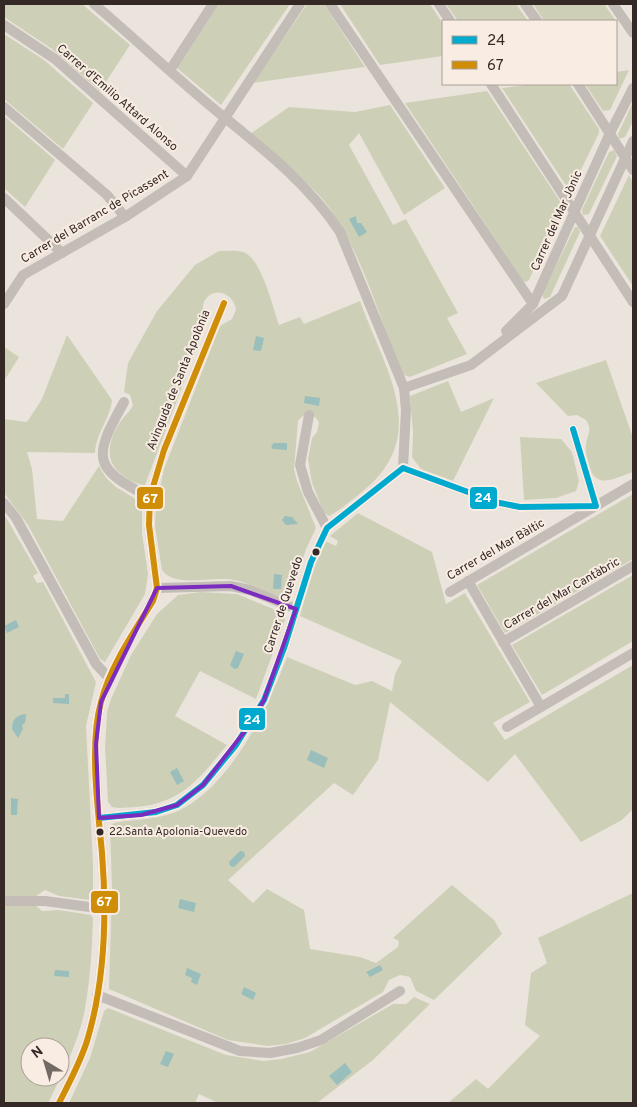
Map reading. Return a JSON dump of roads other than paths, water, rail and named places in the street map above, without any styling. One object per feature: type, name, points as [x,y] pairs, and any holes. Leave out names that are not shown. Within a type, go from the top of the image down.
[{"type":"street","points":[[94,4],[224,117],[257,143],[310,192],[336,225],[404,388],[406,410],[404,468],[495,502],[520,508],[596,506],[573,429]]},
{"type":"street","points":[[170,70],[213,4]]},
{"type":"street","name":"Carrer del Barranc de Picassent","points":[[4,304],[23,275],[125,217],[186,176],[300,4]]},
{"type":"street","points":[[330,4],[533,304]]},
{"type":"street","points":[[439,4],[449,20]]},
{"type":"street","points":[[525,4],[535,20]]},
{"type":"street","points":[[613,4],[633,34]]},
{"type":"street","name":"Carrer d'Emilio Attard Alonso","points":[[4,25],[55,59],[186,176]]},
{"type":"street","points":[[492,85],[633,302]]},
{"type":"street","points":[[579,85],[633,170]]},
{"type":"street","name":"Carrer del Mar Jònic","points":[[486,352],[533,304],[610,133],[633,88]]},
{"type":"street","points":[[4,107],[107,195],[125,217]]},
{"type":"street","name":"Carrer del Mar Jònic","points":[[404,388],[471,365],[562,296],[633,141]]},
{"type":"street","points":[[4,198],[62,253]]},
{"type":"street","name":"Avinguda de Santa Apolònia","points":[[157,588],[148,525],[150,497],[164,450],[224,303]]},
{"type":"street","points":[[124,402],[105,436],[102,450],[104,459],[115,477],[150,497]]},
{"type":"street","points":[[309,415],[300,466],[308,492],[327,528]]},
{"type":"street","name":"Carrer de Quevedo","points":[[99,818],[156,812],[177,805],[203,785],[236,745],[264,700],[311,562],[327,528],[404,468]]},
{"type":"street","name":"Carrer del Mar Bàltic","points":[[450,592],[633,484]]},
{"type":"street","points":[[4,503],[16,518],[96,664],[109,678]]},
{"type":"street","name":"Carrer del Mar Cantàbric","points":[[502,642],[633,566]]},
{"type":"street","points":[[468,581],[541,706]]},
{"type":"street","points":[[59,1103],[86,1043],[97,995],[104,909],[99,818],[97,722],[100,702],[109,678],[153,601],[157,588],[231,586],[250,590],[296,609]]},
{"type":"street","points":[[507,727],[633,653]]},
{"type":"street","points":[[4,901],[45,901],[104,909]]},
{"type":"street","points":[[97,995],[240,1051],[270,1053],[297,1048],[321,1040],[400,991]]},
{"type":"water","points":[[356,216],[357,223],[361,223],[367,232],[359,237],[349,219]]},
{"type":"water","points":[[256,336],[264,338],[261,351],[253,350]]},
{"type":"water","points":[[305,396],[320,398],[319,406],[304,403]]},
{"type":"water","points":[[274,443],[287,443],[287,450],[273,449],[271,446]]},
{"type":"water","points":[[285,516],[292,517],[298,524],[286,525],[282,520]]},
{"type":"water","points":[[274,574],[282,575],[281,589],[273,589]]},
{"type":"water","points":[[16,620],[19,627],[7,633],[4,626]]},
{"type":"water","points":[[236,651],[244,654],[238,668],[234,669],[230,665]]},
{"type":"water","points":[[65,694],[69,694],[69,704],[53,703],[53,698],[65,698]]},
{"type":"water","points":[[26,714],[25,723],[22,725],[23,729],[18,738],[12,729],[13,723],[15,718]]},
{"type":"water","points":[[311,750],[328,758],[324,768],[307,760]]},
{"type":"water","points":[[177,768],[184,781],[177,785],[170,772]]},
{"type":"water","points":[[11,798],[18,799],[17,815],[11,815]]},
{"type":"water","points":[[240,851],[244,852],[245,856],[234,867],[230,866],[229,862]]},
{"type":"water","points":[[180,899],[196,903],[194,912],[178,908]]},
{"type":"water","points":[[380,965],[383,970],[370,977],[366,972]]},
{"type":"water","points":[[187,968],[201,974],[197,985],[191,982],[192,978],[185,975]]},
{"type":"water","points":[[55,970],[69,971],[69,977],[54,976]]},
{"type":"water","points":[[244,987],[256,993],[253,1000],[241,994]]},
{"type":"water","points":[[166,1051],[174,1054],[168,1067],[160,1064]]},
{"type":"water","points":[[345,1063],[352,1072],[337,1085],[329,1076]]},
{"type":"place","name":"22.Santa Apolonia-Quevedo","points":[[100,832]]}]
